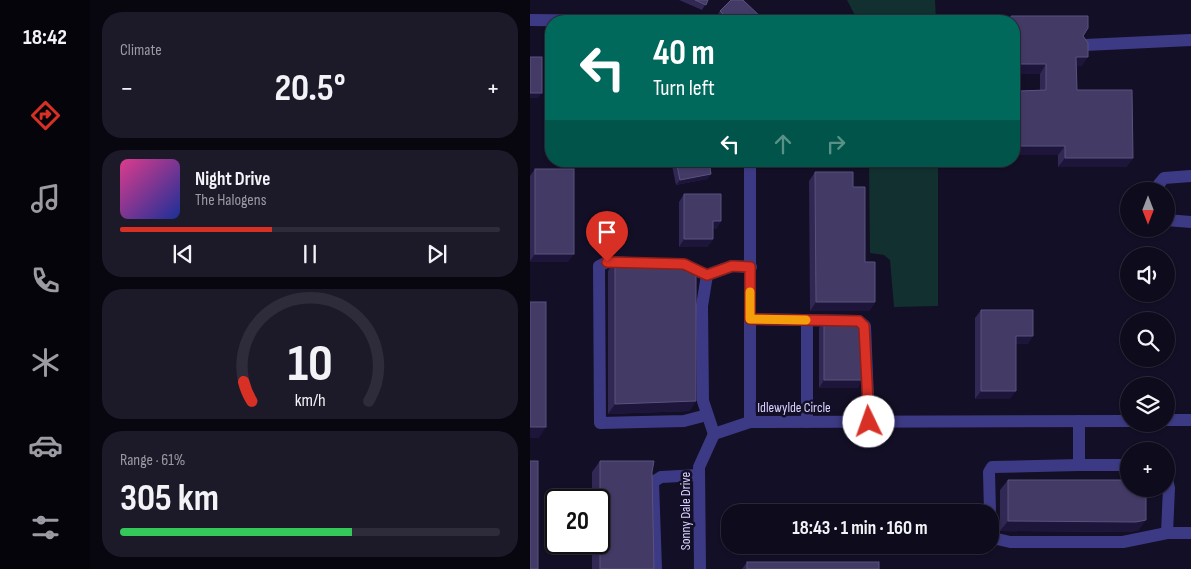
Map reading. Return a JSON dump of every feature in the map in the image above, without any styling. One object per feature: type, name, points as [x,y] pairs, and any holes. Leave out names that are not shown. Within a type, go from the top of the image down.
[{"type":"street","points":[[530,20],[545,20]]},
{"type":"street","points":[[1085,45],[1191,40]]},
{"type":"street","name":"Idlewylde Circle","points":[[750,167],[750,422],[1120,420]]},
{"type":"street","points":[[1161,182],[1164,178],[1191,176]]},
{"type":"street","points":[[1175,221],[1191,222]]},
{"type":"street","points":[[646,263],[607,262],[599,266],[600,423],[684,421],[708,415]]},
{"type":"street","points":[[665,264],[684,264],[707,275],[732,266],[750,267]]},
{"type":"street","points":[[707,275],[702,306],[703,401],[714,434],[750,422]]},
{"type":"street","points":[[750,319],[859,321],[864,326],[869,422]]},
{"type":"street","points":[[807,320],[807,422]]},
{"type":"street","points":[[1175,420],[1191,420]]},
{"type":"street","points":[[1079,421],[1079,465]]},
{"type":"street","name":"Sonny Dale Drive","points":[[700,569],[699,467],[714,434]]},
{"type":"street","points":[[990,504],[989,472],[992,467],[1120,465]]},
{"type":"street","points":[[656,569],[654,482],[661,477],[699,476]]},
{"type":"street","points":[[1167,533],[1169,497]]},
{"type":"street","points":[[999,539],[1010,542],[1123,542],[1167,533],[1191,533]]},
{"type":"green space","points":[[847,0],[935,0],[936,15],[855,15]]},
{"type":"green space","points":[[869,167],[938,167],[938,306],[894,307],[890,260],[884,255],[870,253]]},
{"type":"building","points":[[695,0],[708,0],[706,5]]},
{"type":"building","points":[[731,0],[743,0],[759,15],[724,15],[720,11]]},
{"type":"building","points":[[1020,16],[1088,16],[1088,28],[1083,36],[1088,43],[1088,57],[1076,57],[1077,90],[1132,90],[1133,158],[1065,158],[1065,146],[1020,146],[1020,91],[1046,90],[1046,64],[1020,64]]},
{"type":"building","points":[[530,57],[542,57],[542,93],[530,93]]},
{"type":"building","points":[[677,167],[710,167],[711,174],[680,180]]},
{"type":"building","points":[[535,169],[574,169],[574,254],[535,254]]},
{"type":"building","points":[[815,172],[853,172],[853,187],[865,187],[865,262],[875,262],[875,302],[816,302]]},
{"type":"building","points":[[684,194],[721,194],[721,221],[713,221],[713,239],[684,239]]},
{"type":"building","points":[[615,261],[690,262],[696,265],[696,401],[615,404]]},
{"type":"building","points":[[530,302],[546,302],[546,427],[530,427]]},
{"type":"building","points":[[981,310],[1033,310],[1033,336],[1016,336],[1016,391],[981,391]]},
{"type":"building","points":[[824,320],[862,321],[863,380],[824,380]]},
{"type":"building","points":[[530,461],[538,461],[538,569],[530,569]]},
{"type":"building","points":[[600,461],[654,461],[652,472],[654,569],[600,569],[600,554],[610,554],[610,489],[600,489]]},
{"type":"building","points":[[1008,480],[1120,480],[1120,497],[1146,497],[1146,520],[1136,522],[1008,521]]},
{"type":"building","points":[[747,562],[879,562],[879,569],[747,569]]},
{"type":"slow traffic","points":[[750,292],[750,319],[806,320]]},
{"type":"route","points":[[607,262],[684,264],[707,275],[732,266],[750,267],[750,319],[859,321],[864,326],[869,422]]}]
